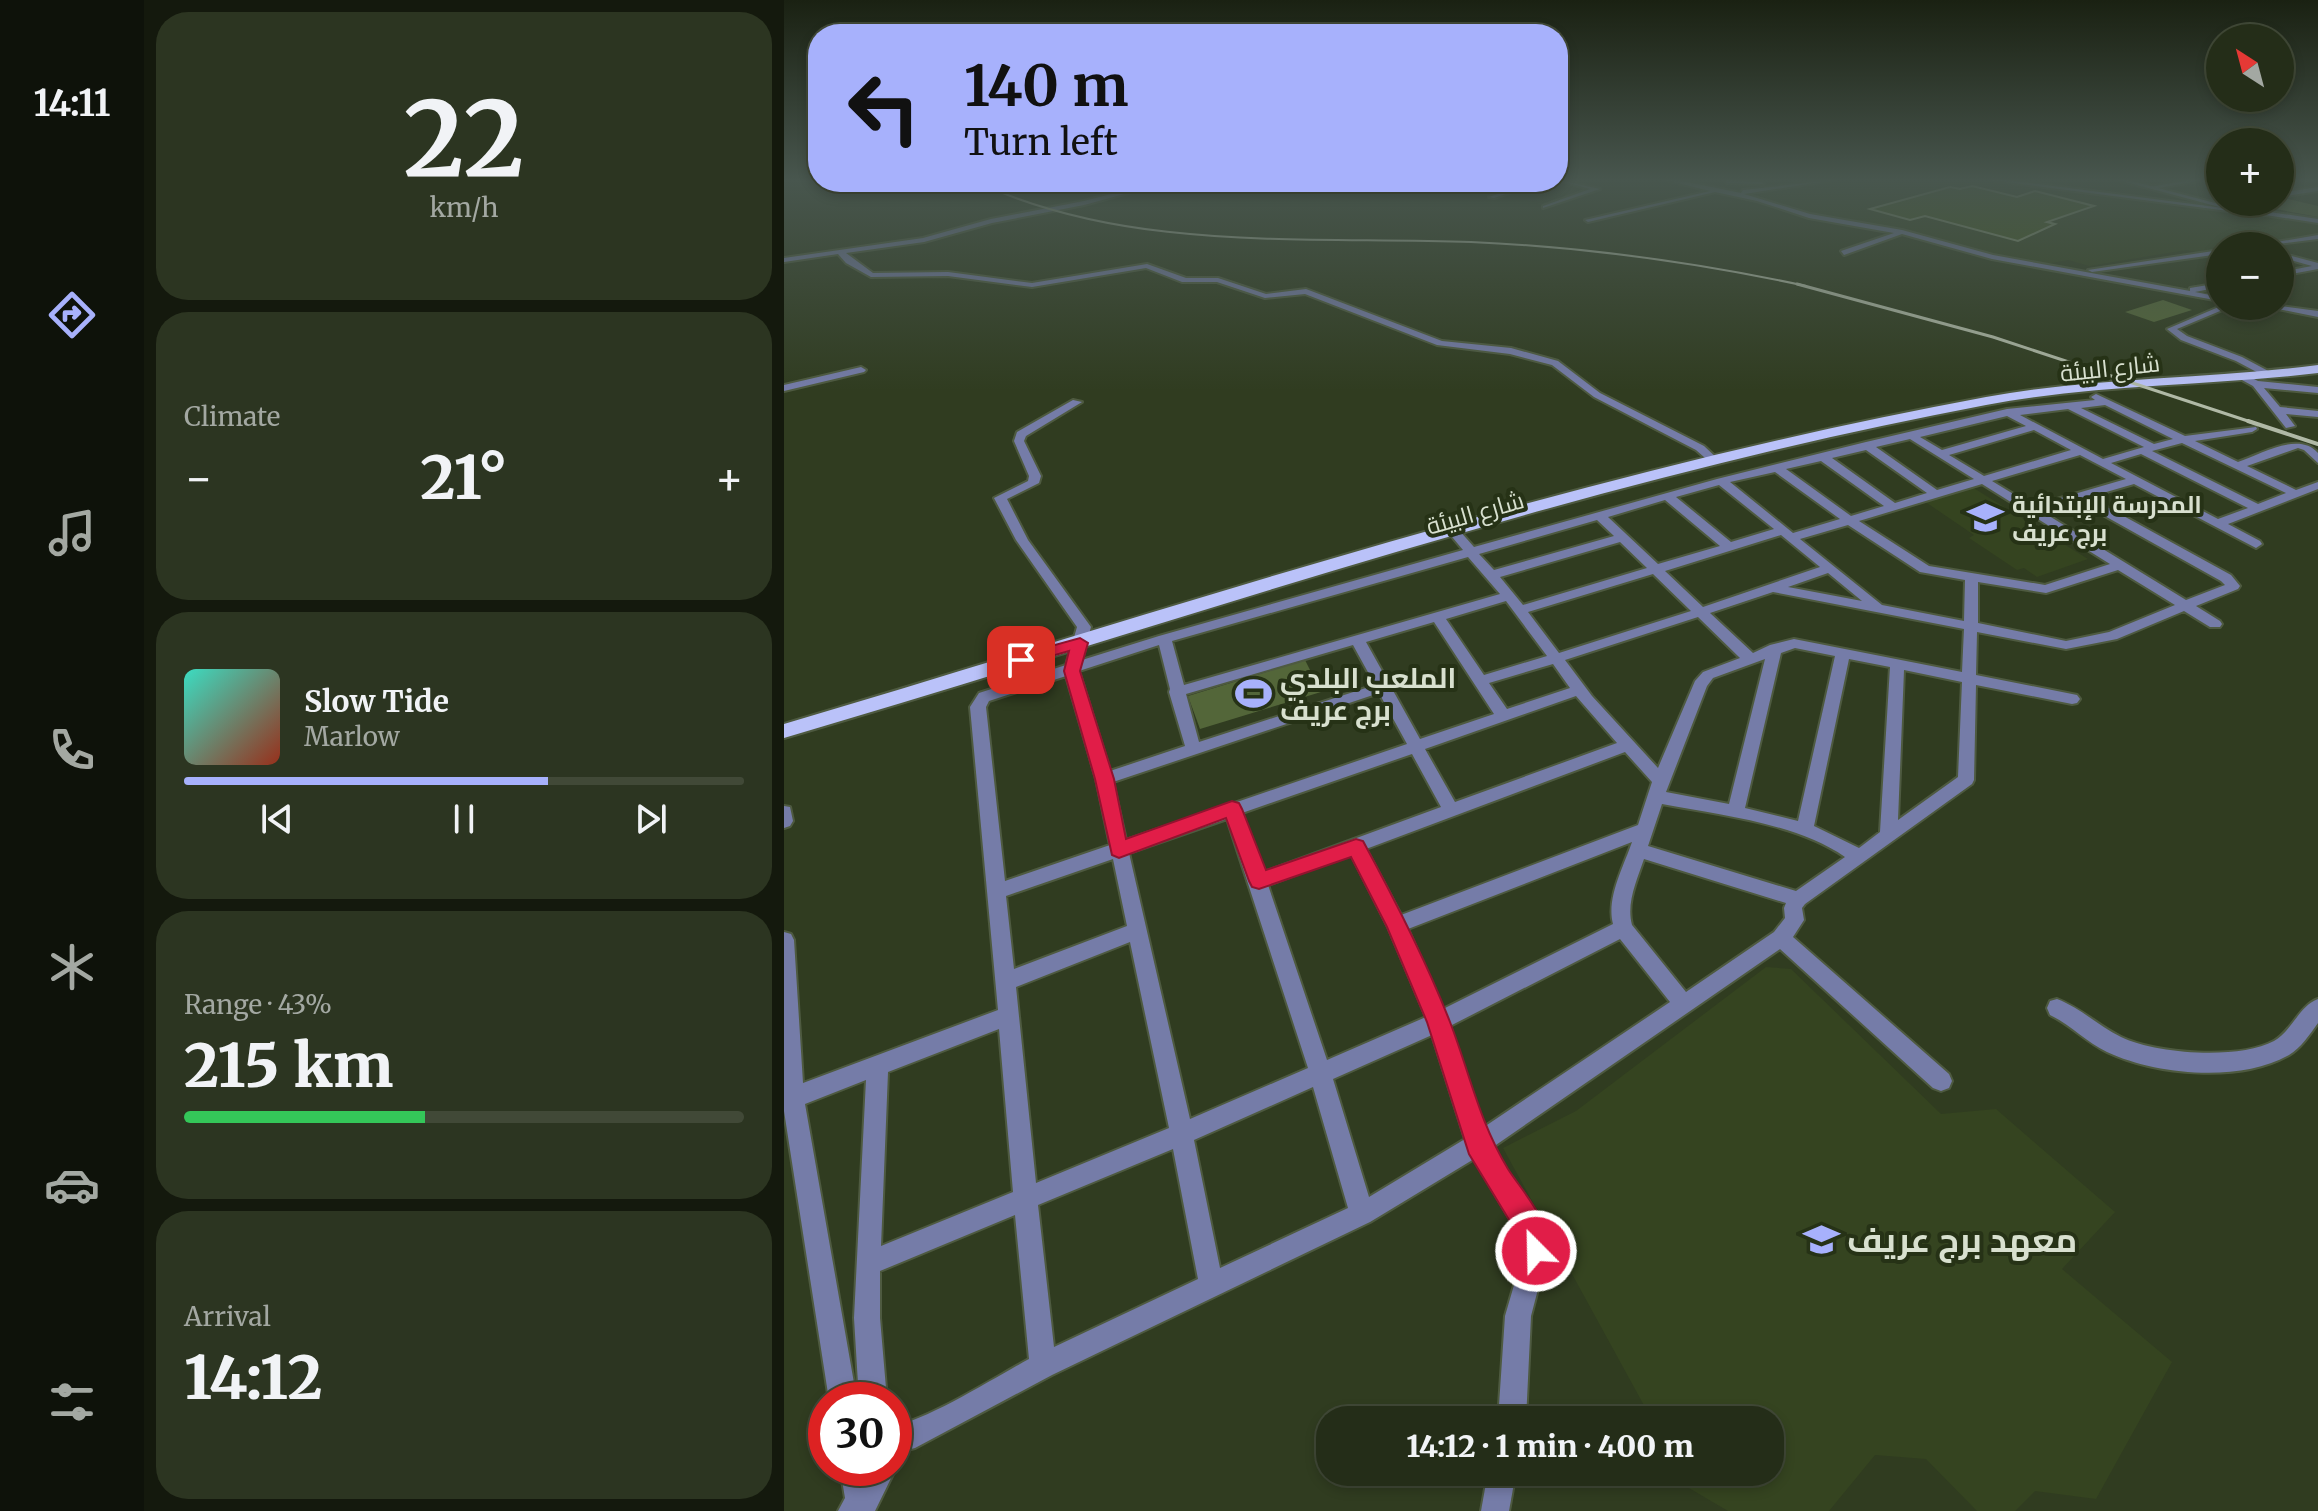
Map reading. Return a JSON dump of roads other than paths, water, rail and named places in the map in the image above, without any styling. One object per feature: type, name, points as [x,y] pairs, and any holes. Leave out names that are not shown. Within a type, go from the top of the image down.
[{"type":"main road","name":"شارع البيئة","points":[[784,742],[1644,489],[2071,389],[2251,381],[2269,375],[2318,369]]},
{"type":"main road","name":"شارع البيئة","points":[[1464,542],[1716,462],[1998,407],[2098,398],[2192,383]]},
{"type":"main road","name":"شارع البيئة","points":[[784,731],[1076,656]]},
{"type":"street","points":[[784,260],[850,251]]},
{"type":"street","points":[[1844,253],[1851,251]]},
{"type":"street","points":[[1965,251],[2206,296]]},
{"type":"street","points":[[840,252],[868,274],[948,274],[1032,285],[1148,266],[1185,280],[1218,280],[1265,296],[1306,291],[1440,343],[1511,351],[1555,363],[1597,395],[1700,448],[1716,462]]},
{"type":"street","points":[[2088,274],[2098,269],[2206,254]]},
{"type":"street","points":[[2294,259],[2318,266]]},
{"type":"street","points":[[2294,271],[2318,266]]},
{"type":"street","points":[[2183,292],[2206,288]]},
{"type":"street","points":[[2303,311],[2318,307]]},
{"type":"street","points":[[2294,310],[2318,314]]},
{"type":"street","points":[[2206,315],[2171,329],[2184,338],[2239,359],[2269,375]]},
{"type":"street","points":[[784,388],[861,370]]},
{"type":"street","points":[[2251,381],[2318,390]]},
{"type":"street","points":[[2251,381],[2290,426]]},
{"type":"street","points":[[1043,1366],[1024,1199],[1007,1016],[1007,981],[979,702],[984,697],[1076,656],[1164,639],[1464,542],[1600,516],[1721,481],[1910,435],[1998,407],[2071,406],[2098,398],[2296,494]]},
{"type":"street","points":[[1077,402],[1021,434],[1019,441],[1035,476],[1033,483],[1000,498],[1022,540],[1084,627],[1076,656],[1182,1134],[1211,1284]]},
{"type":"street","points":[[2071,406],[2259,509]]},
{"type":"street","points":[[1998,407],[2256,544]]},
{"type":"street","points":[[2277,410],[2318,414]]},
{"type":"street","points":[[1939,454],[2034,427]]},
{"type":"street","points":[[2103,462],[2180,440],[2252,429]]},
{"type":"street","points":[[1910,435],[1981,482],[2215,624]]},
{"type":"street","points":[[1866,445],[1935,494]]},
{"type":"street","points":[[2236,466],[2298,445],[2308,448],[2318,460]]},
{"type":"street","points":[[1519,611],[1730,548],[1981,482],[2081,451]]},
{"type":"street","points":[[1822,456],[1892,506]]},
{"type":"street","points":[[1777,468],[1915,565],[1972,579],[2046,589],[2117,566]]},
{"type":"street","points":[[2029,511],[2136,480]]},
{"type":"street","points":[[1721,481],[1877,608]]},
{"type":"street","points":[[2217,524],[2318,485]]},
{"type":"street","points":[[1667,496],[1730,548]]},
{"type":"street","points":[[1773,588],[2055,644],[2074,645],[2112,636],[2231,587],[2233,582],[2080,497]]},
{"type":"street","points":[[1600,516],[1749,658]]},
{"type":"street","points":[[1492,575],[1624,537]]},
{"type":"street","points":[[1464,542],[1659,789],[1837,841],[1859,857]]},
{"type":"street","points":[[1481,681],[1828,569]]},
{"type":"street","points":[[912,1434],[1043,1366],[1362,1214],[1478,1144],[1781,938],[1795,920],[1793,908],[1798,899],[1966,780],[1972,579]]},
{"type":"street","points":[[1176,692],[1509,596]]},
{"type":"street","points":[[1438,617],[1504,717]]},
{"type":"street","points":[[1164,639],[1193,747]]},
{"type":"street","points":[[1357,639],[1451,810]]},
{"type":"street","points":[[1684,1005],[1623,928],[1620,916],[1622,898],[1659,789],[1703,679],[1749,658],[1794,643],[2072,699]]},
{"type":"street","points":[[1736,812],[1775,648]]},
{"type":"street","points":[[1804,831],[1843,652]]},
{"type":"street","points":[[1889,834],[1897,664]]},
{"type":"street","points":[[1104,779],[1193,747],[1383,687]]},
{"type":"street","points":[[998,891],[1579,690]]},
{"type":"street","points":[[1259,881],[1627,745]]},
{"type":"street","points":[[1232,809],[1259,881],[1321,1074],[1362,1214]]},
{"type":"street","points":[[784,812],[784,821]]},
{"type":"street","points":[[1397,925],[1646,829]]},
{"type":"street","points":[[1356,847],[1397,925],[1438,1022],[1478,1144],[1535,1238],[1536,1251],[1518,1316],[1513,1406]]},
{"type":"street","points":[[1640,851],[1798,899]]},
{"type":"street","points":[[868,1264],[1182,1134],[1438,1022],[1623,928]]},
{"type":"street","points":[[1007,981],[1136,931]]},
{"type":"street","points":[[1781,938],[1941,1081]]},
{"type":"street","points":[[784,940],[789,1099],[840,1382]]},
{"type":"street","points":[[2057,1008],[2123,1049],[2141,1055],[2213,1062],[2249,1058],[2280,1049],[2318,1008]]},
{"type":"street","points":[[789,1099],[1007,1016]]},
{"type":"street","points":[[872,1382],[867,1318],[868,1264],[878,1065]]},
{"type":"street","points":[[856,1486],[858,1509]]},
{"type":"street","points":[[858,1509],[871,1486]]},
{"type":"street","points":[[1495,1511],[1499,1486]]},
{"type":"railway","points":[[1581,251],[1681,263],[1800,285]]},
{"type":"railway","points":[[1800,285],[1806,286]]},
{"type":"railway","points":[[1800,285],[1993,337],[2254,423]]},
{"type":"railway","points":[[2248,421],[2318,444]]},
{"type":"place","name":"المدرسة الإبتدائية برج عريف","points":[[1986,518]]},
{"type":"place","name":"الملعب البلدي برج عريف","points":[[1254,694]]},
{"type":"place","name":"معهد برج عريف","points":[[1821,1240]]}]
